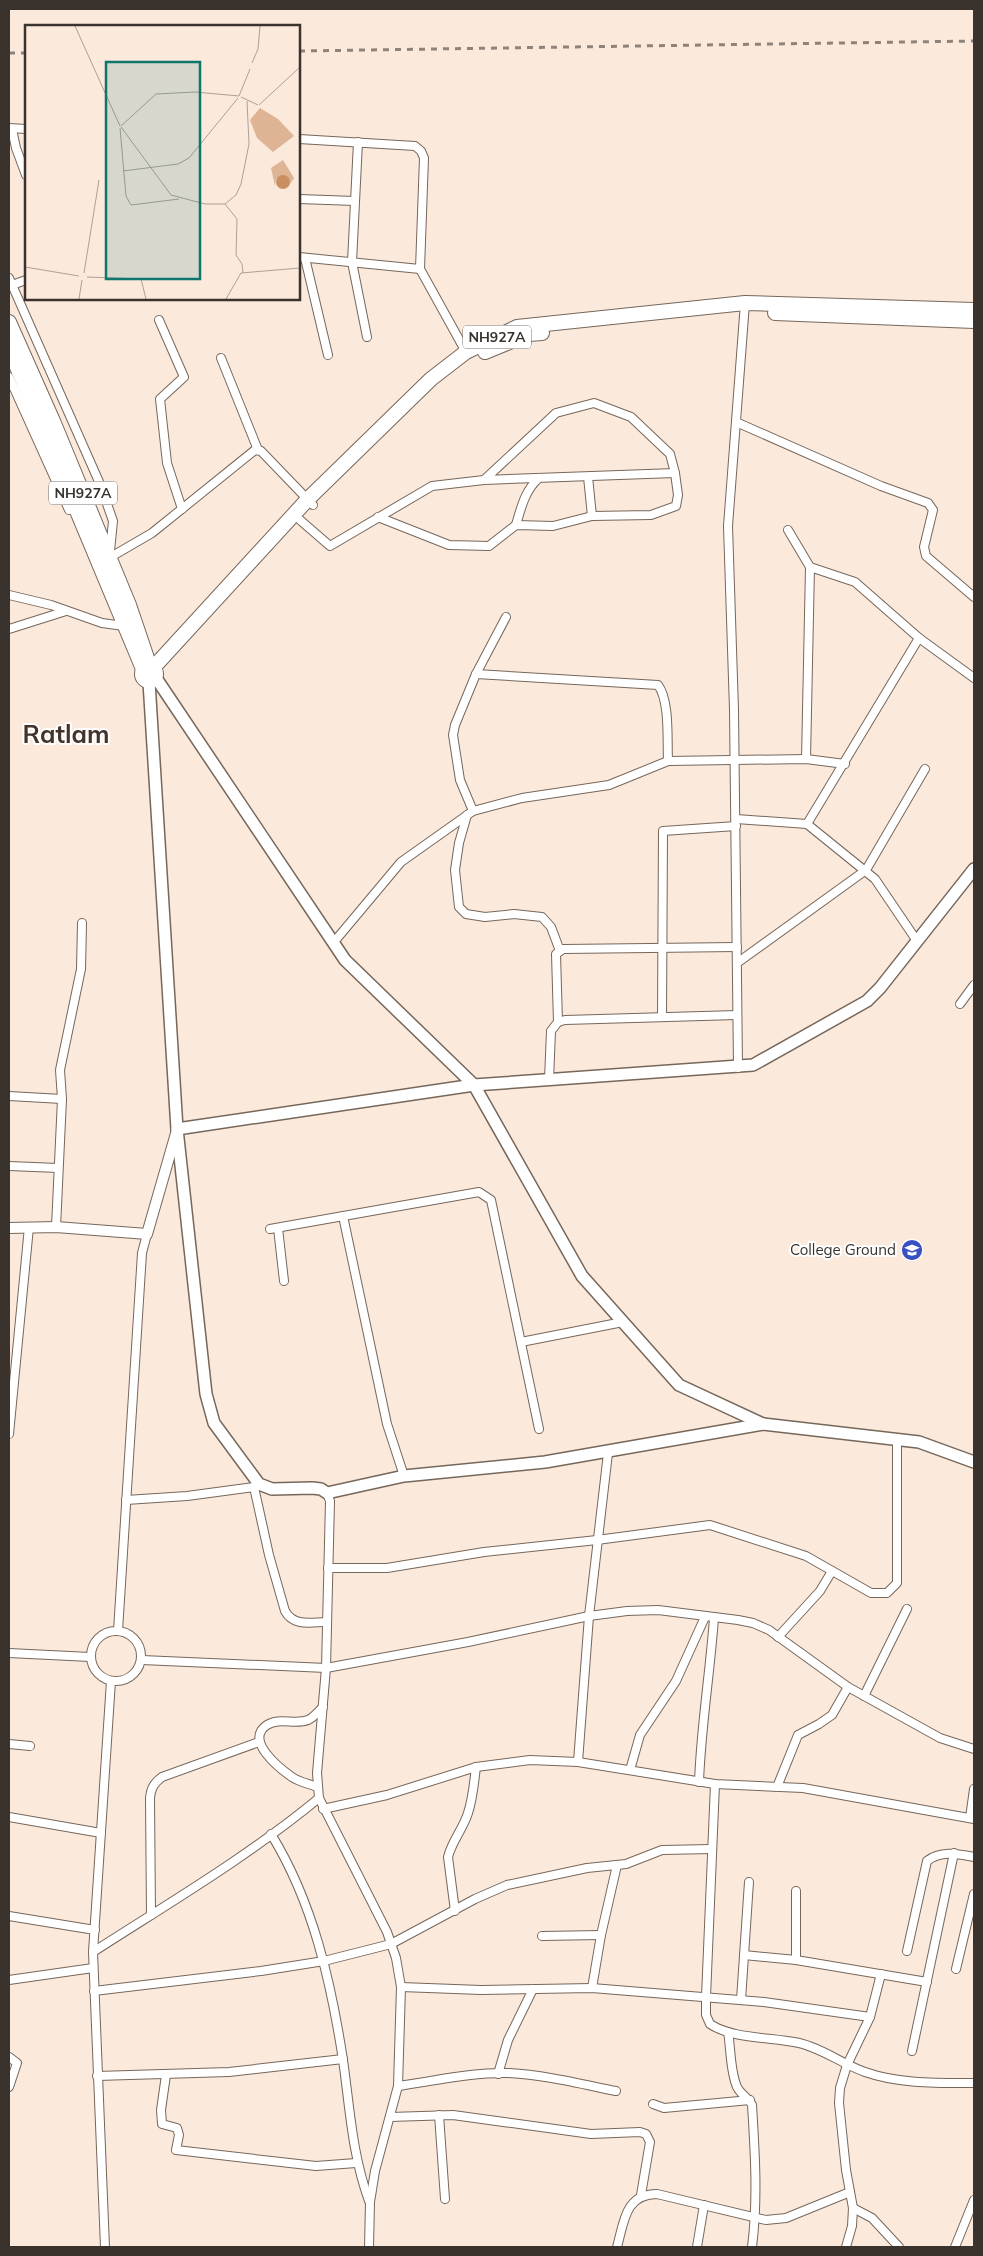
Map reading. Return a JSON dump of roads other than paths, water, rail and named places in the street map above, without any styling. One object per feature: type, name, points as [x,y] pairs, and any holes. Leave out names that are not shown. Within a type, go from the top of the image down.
[{"type":"highway","name":"NH927A","points":[[151,673],[310,502],[431,379],[466,352],[517,327],[744,307],[974,310]]},
{"type":"highway","name":"NH927A","points":[[151,673],[300,520],[310,502],[436,385],[470,358],[529,334],[744,307],[974,321]]},
{"type":"highway","name":"NH927A","points":[[9,322],[53,422],[103,559],[124,626],[151,673]]},
{"type":"highway","name":"NH927A","points":[[9,348],[103,559],[141,637],[151,673]]},
{"type":"main road","points":[[151,673],[345,960],[474,1085],[582,1276],[679,1385],[763,1424]]},
{"type":"main road","points":[[151,673],[177,1129],[206,1394],[214,1423],[257,1485],[272,1489],[321,1489],[328,1493],[404,1476],[545,1462],[608,1453],[763,1424],[897,1438],[919,1442],[974,1462]]},
{"type":"main road","points":[[177,1129],[474,1085],[738,1068],[753,1065],[867,1001],[880,988],[974,869]]},
{"type":"street","points":[[25,129],[10,128],[25,172]]},
{"type":"street","points":[[300,139],[415,146],[421,150],[424,158],[420,269],[466,352]]},
{"type":"street","points":[[358,142],[352,262],[367,337]]},
{"type":"street","points":[[300,199],[355,201]]},
{"type":"street","points":[[328,355],[302,258],[420,269]]},
{"type":"street","points":[[25,280],[10,282],[100,484],[113,521],[103,559]]},
{"type":"street","points":[[738,1068],[735,759],[728,526],[744,307]]},
{"type":"street","points":[[159,320],[184,377],[160,399],[167,463],[182,509]]},
{"type":"street","points":[[221,358],[258,450],[310,502]]},
{"type":"street","points":[[9,377],[75,522],[103,559]]},
{"type":"street","points":[[484,480],[556,413],[594,403],[631,417],[670,454],[678,485],[676,506],[651,515],[592,516],[553,526],[516,525]]},
{"type":"street","points":[[736,422],[881,486],[928,502],[933,510],[924,547],[926,556],[974,598]]},
{"type":"street","points":[[103,559],[152,533],[255,450],[258,450]]},
{"type":"street","points":[[300,520],[330,546],[432,486],[484,480],[675,473]]},
{"type":"street","points":[[588,477],[592,516]]},
{"type":"street","points":[[378,518],[449,546],[489,546],[516,525],[523,502],[533,483],[539,478]]},
{"type":"street","points":[[788,530],[810,567],[806,759]]},
{"type":"street","points":[[810,567],[841,575],[855,582],[919,638],[972,676],[974,667]]},
{"type":"street","points":[[9,595],[102,623],[124,626]]},
{"type":"street","points":[[9,629],[66,611]]},
{"type":"street","points":[[506,617],[476,674],[453,735],[460,780],[470,813],[458,843],[455,870],[459,907],[466,914],[486,917],[514,914],[542,917],[551,926],[560,951]]},
{"type":"street","points":[[807,824],[845,764],[919,638]]},
{"type":"street","points":[[476,674],[658,685],[662,691],[665,703],[668,761]]},
{"type":"street","points":[[334,942],[402,862],[470,813],[522,798],[609,785],[668,761],[806,759],[845,764]]},
{"type":"street","points":[[737,963],[866,870],[925,769]]},
{"type":"street","points":[[662,1017],[663,831],[736,822],[807,824],[875,879],[917,941]]},
{"type":"street","points":[[56,1227],[62,1099],[60,1070],[80,969],[82,923]]},
{"type":"street","points":[[558,1022],[555,966],[556,954],[563,949],[737,947]]},
{"type":"street","points":[[960,1004],[974,985]]},
{"type":"street","points":[[549,1080],[551,1031],[558,1022],[565,1020],[737,1015]]},
{"type":"street","points":[[9,1096],[62,1099]]},
{"type":"street","points":[[118,1630],[142,1253],[177,1129]]},
{"type":"street","points":[[9,1166],[58,1168]]},
{"type":"street","points":[[284,1281],[274,1228],[479,1192],[486,1194],[492,1200],[539,1429]]},
{"type":"street","points":[[343,1216],[387,1424],[404,1476]]},
{"type":"street","points":[[9,1434],[29,1227]]},
{"type":"street","points":[[9,1228],[56,1227],[147,1234]]},
{"type":"street","points":[[521,1342],[623,1322]]},
{"type":"street","points":[[328,1568],[387,1568],[484,1552],[597,1540],[704,1525],[717,1526],[806,1556],[871,1592],[887,1592],[897,1583],[897,1438]]},
{"type":"street","points":[[578,1762],[589,1616],[608,1453]]},
{"type":"street","points":[[126,1500],[187,1496],[257,1485],[269,1555],[285,1611],[290,1619],[298,1622],[327,1622]]},
{"type":"street","points":[[328,1493],[330,1501],[326,1668],[317,1787],[323,1809],[387,1932],[400,1971],[401,1987],[398,2086],[375,2171],[370,2202],[369,2247]]},
{"type":"street","points":[[778,1636],[820,1591],[832,1571]]},
{"type":"street","points":[[864,1696],[907,1609]]},
{"type":"street","points":[[142,1660],[326,1668],[468,1642],[589,1616],[627,1611],[658,1610],[753,1623],[778,1636],[848,1687],[940,1738],[974,1749]]},
{"type":"street","points":[[630,1770],[640,1735],[676,1681],[705,1617]]},
{"type":"street","points":[[699,1782],[700,1733],[710,1672],[714,1618]]},
{"type":"street","points":[[118,1630],[133,1637],[138,1644],[142,1660],[139,1668],[127,1679],[111,1681],[96,1673],[90,1657],[95,1641],[102,1635],[118,1630]]},
{"type":"street","points":[[9,1653],[90,1657]]},
{"type":"street","points":[[105,2247],[93,1952],[111,1681]]},
{"type":"street","points":[[777,1787],[798,1735],[820,1724],[832,1715],[848,1687]]},
{"type":"street","points":[[317,1787],[293,1778],[264,1752],[259,1742],[259,1736],[267,1724],[278,1721],[309,1720],[323,1707]]},
{"type":"street","points":[[151,1915],[150,1798],[155,1782],[162,1777],[259,1742]]},
{"type":"street","points":[[9,1744],[30,1746]]},
{"type":"street","points":[[323,1809],[387,1795],[476,1767],[530,1760],[578,1762],[715,1784],[803,1788],[972,1819],[974,1789]]},
{"type":"street","points":[[455,1911],[448,1857],[450,1848],[468,1814],[476,1767]]},
{"type":"street","points":[[715,1784],[706,1997],[706,2015],[710,2024],[728,2032],[811,2046],[867,2073],[898,2080],[974,2083]]},
{"type":"street","points":[[93,1952],[271,1834],[319,1798]]},
{"type":"street","points":[[9,1818],[101,1833]]},
{"type":"street","points":[[271,1834],[294,1875],[324,1961],[342,2059],[356,2163],[370,2202]]},
{"type":"street","points":[[94,1991],[261,1972],[324,1961],[391,1944],[489,1892],[507,1885],[587,1868],[617,1866],[662,1850],[712,1850]]},
{"type":"street","points":[[912,2050],[954,1853]]},
{"type":"street","points":[[907,1951],[927,1861],[937,1855],[954,1853],[974,1857]]},
{"type":"street","points":[[592,1988],[601,1935],[617,1866]]},
{"type":"street","points":[[741,2000],[749,1882]]},
{"type":"street","points":[[796,1891],[796,1960]]},
{"type":"street","points":[[956,1969],[974,1894]]},
{"type":"street","points":[[9,1916],[95,1930]]},
{"type":"street","points":[[542,1936],[601,1935]]},
{"type":"street","points":[[744,1955],[796,1960],[927,1982]]},
{"type":"street","points":[[9,1980],[93,1968]]},
{"type":"street","points":[[846,2247],[852,2226],[853,2208],[839,2103],[840,2088],[847,2065],[870,2017],[881,1974]]},
{"type":"street","points":[[401,1987],[481,1990],[592,1988],[741,2000],[870,2017]]},
{"type":"street","points":[[498,2074],[508,2040],[533,1989]]},
{"type":"street","points":[[728,2032],[735,2082],[741,2093],[750,2100],[757,2179],[756,2219],[752,2247]]},
{"type":"street","points":[[9,2057],[17,2063],[9,2087]]},
{"type":"street","points":[[97,2076],[229,2072],[342,2059]]},
{"type":"street","points":[[398,2086],[498,2074],[544,2077],[616,2091]]},
{"type":"street","points":[[166,2075],[161,2110],[162,2124],[177,2128],[179,2135],[176,2150],[316,2166],[356,2163]]},
{"type":"street","points":[[653,2104],[664,2108],[750,2100]]},
{"type":"street","points":[[438,2115],[445,2199]]},
{"type":"street","points":[[390,2117],[466,2116],[591,2134],[640,2132],[646,2134],[650,2142],[640,2195],[632,2203],[617,2247]]},
{"type":"street","points":[[640,2195],[657,2194],[756,2219],[786,2218],[850,2192]]},
{"type":"street","points":[[955,2247],[974,2200]]},
{"type":"street","points":[[697,2247],[704,2205]]},
{"type":"street","points":[[853,2208],[872,2218],[899,2247]]},
{"type":"railway","points":[[300,51],[974,41]]},
{"type":"railway","points":[[9,53],[25,53]]},
{"type":"place","name":"College Ground","points":[[912,1250]]},
{"type":"district","name":"Ratlam","points":[[66,734]]}]
